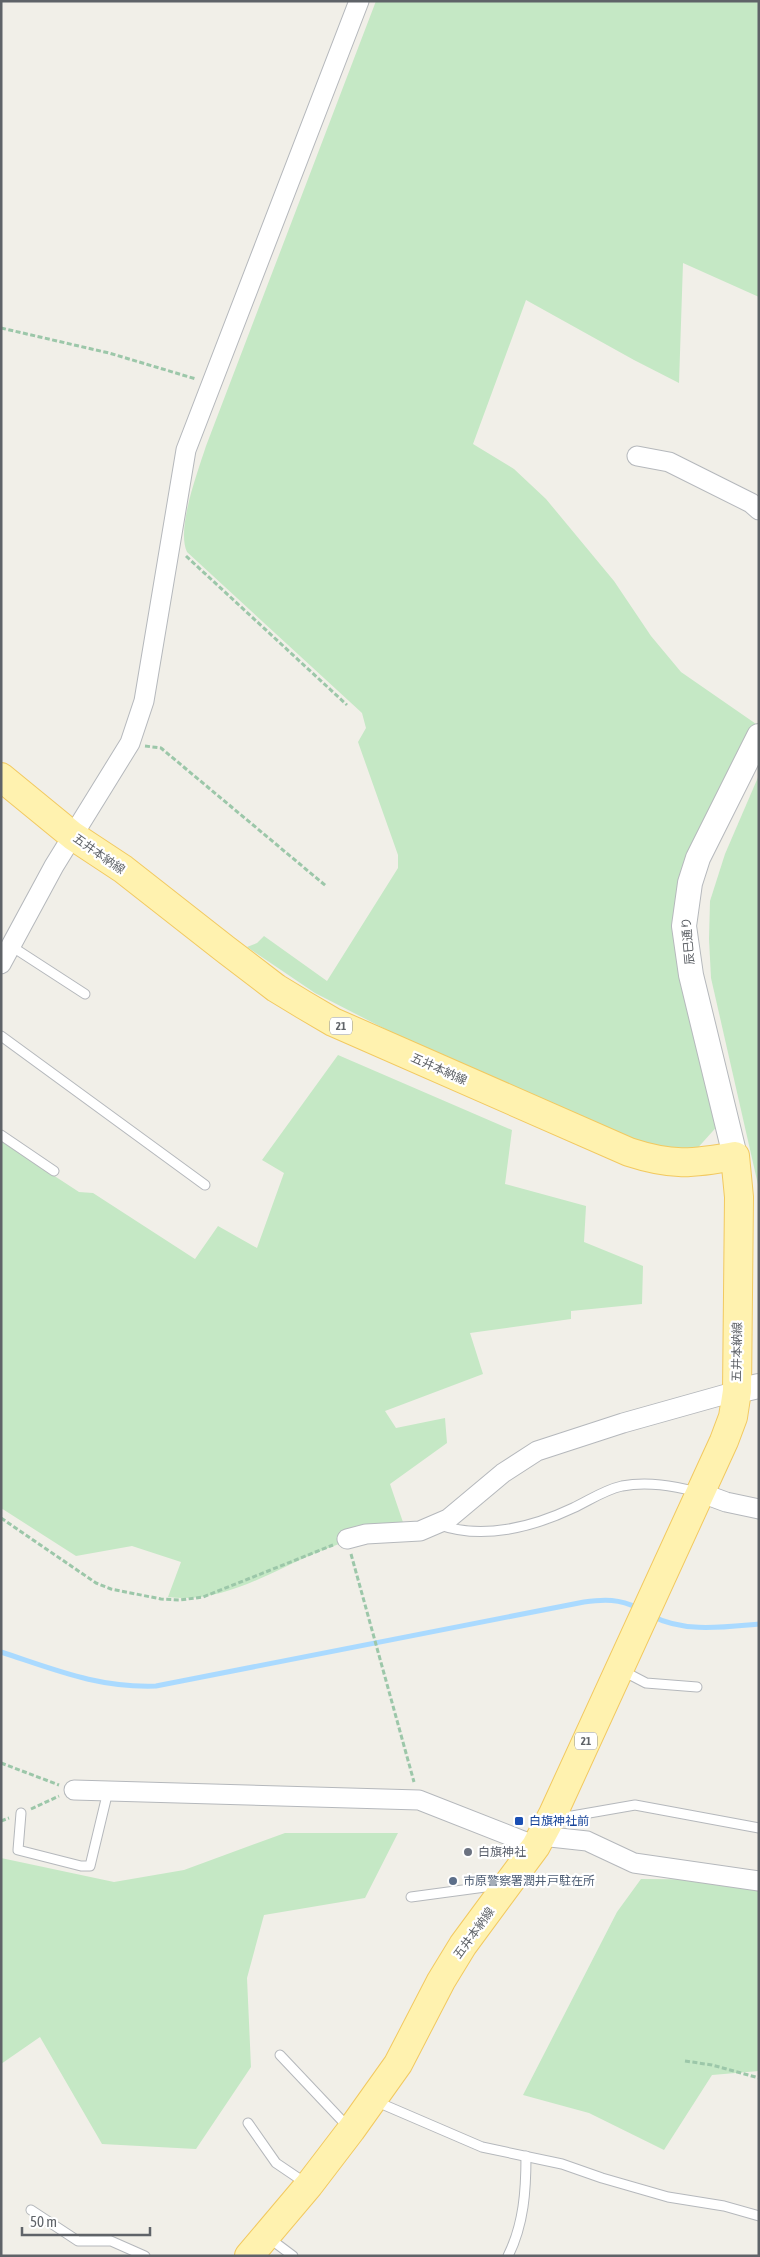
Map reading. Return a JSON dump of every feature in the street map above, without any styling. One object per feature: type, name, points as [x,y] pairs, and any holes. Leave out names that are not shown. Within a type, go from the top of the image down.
[{"type":"main road","name":"五井本納線","points":[[1,777],[73,836],[123,869],[276,988],[333,1022],[629,1152],[649,1158],[686,1163],[735,1156],[739,1197],[748,1389],[733,1417],[543,1832],[510,1884],[463,1945],[441,1981],[398,2064],[309,2185],[257,2246]]},
{"type":"street","points":[[1,964],[54,866],[130,743],[144,701],[186,450],[359,1]]},
{"type":"street","points":[[637,456],[669,462],[751,504],[759,510]]},
{"type":"street","name":"辰巳通り","points":[[735,1156],[691,975],[684,926],[690,883],[698,858],[759,736]]},
{"type":"street","points":[[347,1539],[366,1534],[420,1531],[448,1518],[509,1468],[537,1451],[623,1423],[748,1389]]},
{"type":"street","points":[[699,1492],[726,1502],[759,1509]]},
{"type":"street","points":[[74,1790],[419,1800],[543,1832],[587,1841],[634,1863],[759,1881]]},
{"type":"lane","points":[[11,946],[85,994]]},
{"type":"lane","points":[[1,1036],[205,1185]]},
{"type":"lane","points":[[1,1135],[54,1171]]},
{"type":"lane","points":[[437,1524],[456,1531],[499,1531],[537,1523],[602,1492],[640,1484],[660,1484],[699,1492]]},
{"type":"lane","points":[[619,1669],[646,1683],[697,1687]]},
{"type":"lane","points":[[21,1813],[18,1850],[81,1866],[90,1866],[108,1791]]},
{"type":"lane","points":[[543,1832],[572,1816],[635,1805],[759,1828]]},
{"type":"lane","points":[[411,1897],[510,1884]]},
{"type":"lane","points":[[280,2055],[351,2130]]},
{"type":"lane","points":[[373,2100],[482,2146],[562,2164],[668,2197],[724,2206],[759,2216]]},
{"type":"lane","points":[[248,2123],[276,2163],[309,2185]]},
{"type":"lane","points":[[508,2256],[518,2236],[526,2188],[526,2156]]},
{"type":"lane","points":[[31,2210],[78,2241],[111,2241],[145,2256]]},
{"type":"lane","points":[[257,2246],[293,2256]]},
{"type":"path","points":[[1,328],[109,353],[213,384]]},
{"type":"path","points":[[171,542],[347,705]]},
{"type":"path","points":[[130,743],[161,748],[326,886]]},
{"type":"path","points":[[1,1518],[96,1583],[142,1597],[161,1600],[203,1597],[347,1539],[419,1800]]},
{"type":"path","points":[[1,1763],[74,1790]]},
{"type":"path","points":[[1,1821],[74,1790]]},
{"type":"path","points":[[685,2061],[729,2068],[759,2078]]},
{"type":"green space","points":[[376,1],[759,1],[759,297],[683,263],[679,383],[526,300],[473,444],[514,469],[546,499],[614,581],[651,636],[681,672],[759,726],[685,875],[721,1122],[694,1152],[644,1145],[391,1032],[315,993],[247,947],[257,943],[264,936],[327,981],[398,868],[398,855],[358,742],[366,728],[362,713],[187,552],[184,542],[184,529],[189,500],[206,446]]},
{"type":"green space","points":[[759,775],[759,1189],[711,978],[709,939],[710,901],[725,854]]},
{"type":"green space","points":[[338,1055],[512,1130],[505,1184],[586,1206],[584,1242],[643,1266],[642,1304],[571,1311],[571,1319],[470,1333],[483,1374],[385,1411],[396,1428],[445,1418],[447,1443],[390,1484],[407,1534],[353,1540],[330,1547],[262,1578],[216,1594],[192,1598],[168,1597],[181,1562],[132,1546],[76,1556],[1,1508],[1,1141],[79,1192],[93,1193],[195,1259],[218,1226],[257,1248],[284,1173],[262,1160]]},
{"type":"green space","points":[[285,1833],[398,1833],[365,1898],[264,1915],[247,1978],[251,2067],[196,2149],[102,2144],[40,2037],[1,2064],[1,1858],[114,1882],[184,1870]]},
{"type":"green space","points":[[641,1879],[759,1880],[759,2071],[712,2075],[664,2150],[589,2113],[523,2095],[617,1912]]},
{"type":"waterway","points":[[1,1652],[96,1681],[135,1686],[156,1686],[584,1602],[612,1600],[638,1608]]},
{"type":"waterway","points":[[652,1616],[677,1625],[704,1628],[759,1624]]},
{"type":"place","name":"白旗神社前","points":[[519,1821]]},
{"type":"place","name":"白旗神社","points":[[468,1852]]},
{"type":"place","name":"市原警察署潤井戸駐在所","points":[[453,1881]]}]
